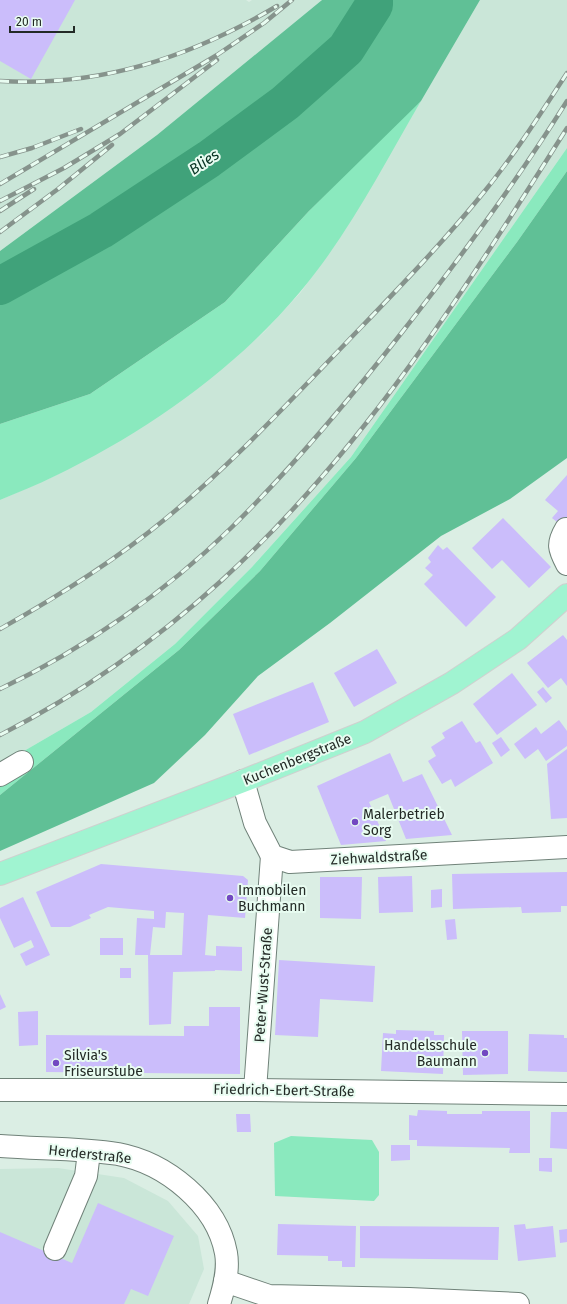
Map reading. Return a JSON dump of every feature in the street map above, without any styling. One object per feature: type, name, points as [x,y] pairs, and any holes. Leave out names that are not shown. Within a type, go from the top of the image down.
[{"type":"main road","name":"Kuchenbergstraße","points":[[0,874],[243,781],[365,732],[412,707],[452,683],[518,639],[567,595]]},
{"type":"street","points":[[566,529],[559,540],[561,552],[567,564]]},
{"type":"street","points":[[0,775],[22,762]]},
{"type":"street","points":[[243,781],[255,823],[272,856]]},
{"type":"street","name":"Ziehwaldstraße","points":[[272,856],[290,862],[567,847]]},
{"type":"street","name":"Peter-Wust-Straße","points":[[255,1090],[272,856]]},
{"type":"street","name":"Friedrich-Ebert-Straße","points":[[0,1090],[255,1090],[567,1094]]},
{"type":"street","name":"Herderstraße","points":[[0,1146],[118,1154],[154,1166],[169,1175],[190,1192],[208,1213],[221,1234],[226,1255],[226,1281],[219,1304]]},
{"type":"street","points":[[55,1249],[86,1176],[89,1152]]},
{"type":"street","points":[[226,1281],[269,1296],[299,1300],[518,1304]]},
{"type":"shaded area","points":[[0,0],[246,0],[249,2],[252,0],[322,0],[157,135],[0,251]]},
{"type":"shaded area","points":[[480,0],[567,0],[567,148],[351,457],[252,567],[175,644],[91,712],[0,765],[0,500],[55,476],[228,364],[264,332],[301,292],[345,230]]},
{"type":"shaded area","points":[[58,1168],[124,1178],[168,1201],[198,1236],[204,1269],[189,1304],[0,1304],[0,1169]]},
{"type":"green space","points":[[322,0],[480,0],[421,101],[309,211],[225,302],[90,394],[0,424],[0,251],[157,135]]},
{"type":"green space","points":[[421,101],[364,200],[334,247],[300,292],[275,320],[247,347],[218,373],[187,397],[122,440],[55,476],[0,500],[0,424],[90,394],[225,302],[309,211],[398,121]]},
{"type":"green space","points":[[567,148],[567,171],[517,242],[356,458],[260,571],[179,650],[0,795],[0,765],[91,712],[175,644],[252,567],[351,457]]},
{"type":"green space","points":[[567,171],[567,458],[510,499],[441,536],[330,623],[258,676],[205,735],[154,783],[0,851],[0,795],[179,650],[260,571],[356,458],[517,242]]},
{"type":"green space","points":[[291,1136],[372,1140],[379,1152],[379,1195],[374,1201],[275,1196],[274,1143]]},
{"type":"building","points":[[0,0],[75,0],[31,79],[0,61]]},
{"type":"building","points":[[567,475],[567,530],[552,518],[558,511],[545,500]]},
{"type":"building","points":[[503,518],[551,567],[529,588],[502,560],[492,569],[472,548]]},
{"type":"building","points":[[438,545],[443,550],[447,547],[496,597],[466,627],[424,584],[433,575],[425,568],[431,562],[428,558]]},
{"type":"building","points":[[563,635],[567,640],[567,686],[561,678],[548,688],[527,663]]},
{"type":"building","points":[[377,649],[397,683],[354,707],[334,673]]},
{"type":"building","points":[[512,673],[537,705],[497,735],[473,704]]},
{"type":"building","points":[[313,682],[329,722],[249,755],[233,714]]},
{"type":"building","points":[[543,687],[552,698],[546,703],[537,692]]},
{"type":"building","points":[[559,720],[567,731],[567,746],[546,761],[538,749],[525,759],[514,744],[536,727],[541,734]]},
{"type":"building","points":[[462,721],[476,743],[480,741],[493,763],[455,787],[451,779],[442,784],[428,761],[436,756],[431,747],[445,738],[442,733]]},
{"type":"building","points":[[501,737],[510,750],[501,757],[492,743]]},
{"type":"building","points":[[567,749],[567,818],[551,819],[547,764]]},
{"type":"building","points":[[390,753],[403,782],[422,774],[452,835],[406,839],[388,794],[369,802],[386,841],[341,845],[317,786]]},
{"type":"building","points":[[101,864],[243,876],[248,880],[245,918],[208,915],[205,955],[216,956],[216,946],[242,947],[242,971],[215,970],[173,972],[171,1024],[149,1025],[148,955],[135,955],[137,918],[154,919],[154,911],[108,907],[89,915],[91,918],[70,927],[51,927],[36,892]],"holes":[[[166,912],[184,913],[182,955],[150,955],[153,927],[165,928]]]},
{"type":"building","points":[[567,872],[567,906],[561,906],[561,912],[522,913],[521,907],[453,909],[452,874]]},
{"type":"building","points":[[412,876],[413,912],[379,913],[378,877]]},
{"type":"building","points":[[320,877],[362,877],[361,919],[320,918]]},
{"type":"building","points":[[442,889],[442,907],[431,908],[431,890]]},
{"type":"building","points":[[23,897],[50,955],[26,966],[20,954],[34,947],[31,940],[14,948],[0,918],[0,908]]},
{"type":"building","points":[[455,919],[457,939],[447,940],[445,920]]},
{"type":"building","points":[[100,938],[123,938],[123,955],[100,955]]},
{"type":"building","points":[[279,960],[375,966],[373,1002],[320,999],[318,1037],[275,1035]]},
{"type":"building","points":[[120,968],[131,968],[131,978],[120,978]]},
{"type":"building","points":[[0,994],[6,1007],[0,1010]]},
{"type":"building","points":[[209,1007],[240,1007],[240,1074],[46,1072],[46,1035],[184,1036],[184,1026],[209,1026]]},
{"type":"building","points":[[38,1011],[38,1045],[19,1046],[18,1012]]},
{"type":"building","points":[[396,1030],[434,1031],[434,1035],[444,1035],[443,1074],[381,1071],[383,1033],[396,1034]]},
{"type":"building","name":"Handelsschule Baumann","points":[[462,1031],[508,1031],[508,1074],[463,1075]]},
{"type":"building","points":[[529,1034],[564,1035],[564,1038],[567,1038],[567,1072],[528,1071]]},
{"type":"building","points":[[418,1110],[447,1111],[447,1114],[482,1114],[482,1111],[530,1111],[530,1153],[509,1153],[510,1148],[417,1146],[417,1140],[409,1140],[409,1115],[417,1116]]},
{"type":"building","points":[[551,1112],[567,1112],[567,1149],[550,1148]]},
{"type":"building","points":[[236,1114],[250,1114],[251,1132],[237,1132]]},
{"type":"building","points":[[391,1145],[410,1145],[410,1160],[391,1161]]},
{"type":"building","points":[[539,1158],[552,1158],[552,1172],[539,1171]]},
{"type":"building","points":[[98,1203],[174,1236],[148,1296],[131,1289],[124,1304],[0,1304],[0,1232],[72,1263]]},
{"type":"building","points":[[278,1224],[356,1226],[355,1267],[342,1267],[342,1261],[328,1261],[328,1256],[277,1255]]},
{"type":"building","points":[[525,1224],[526,1229],[553,1226],[556,1257],[518,1261],[514,1225]]},
{"type":"building","points":[[360,1226],[499,1227],[498,1260],[360,1258]]},
{"type":"building","points":[[567,1229],[567,1242],[560,1243],[559,1230]]},
{"type":"waterway","name":"Blies","points":[[0,286],[101,230],[209,159],[285,103],[346,49],[374,5],[374,0]]},
{"type":"railway","points":[[0,184],[217,55],[264,23],[292,0]]},
{"type":"railway","points":[[0,81],[37,82],[74,79],[144,65],[178,54],[212,40],[277,6]]},
{"type":"railway","points":[[0,201],[64,168],[120,134],[217,60]]},
{"type":"railway","points":[[0,629],[105,565],[164,520],[235,457],[280,412],[451,231],[506,163],[567,73]]},
{"type":"railway","points":[[0,689],[31,674],[92,638],[151,597],[206,552],[254,505],[341,408],[425,303],[508,189],[567,101]]},
{"type":"railway","points":[[0,735],[59,702],[143,646],[221,581],[272,531],[320,479],[366,424],[409,366],[490,248],[567,128]]},
{"type":"railway","points":[[0,157],[32,148],[81,129]]},
{"type":"railway","points":[[0,232],[58,189],[112,145]]},
{"type":"railway","points":[[0,211],[34,189]]},
{"type":"place","name":"Malerbetrieb Sorg","points":[[355,822]]},
{"type":"place","name":"Immobilen Buchmann","points":[[230,898]]},
{"type":"place","name":"Handelsschule Baumann","points":[[485,1053]]},
{"type":"place","name":"Silvia's Friseurstube","points":[[56,1063]]}]
